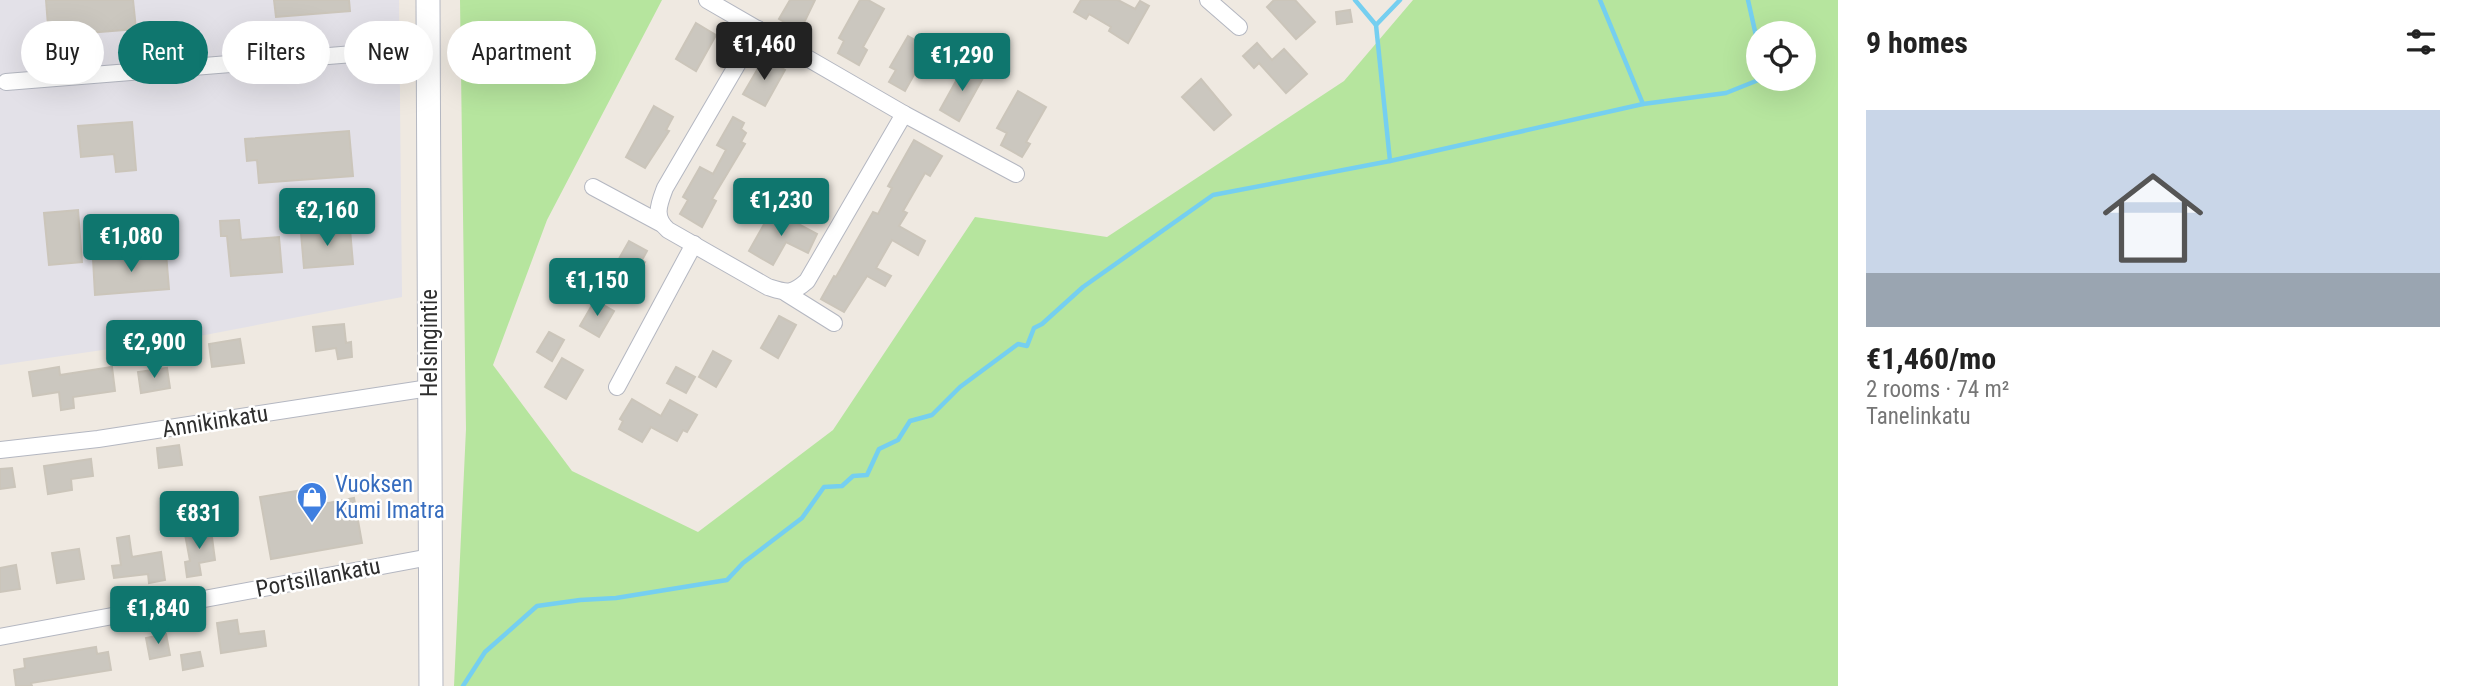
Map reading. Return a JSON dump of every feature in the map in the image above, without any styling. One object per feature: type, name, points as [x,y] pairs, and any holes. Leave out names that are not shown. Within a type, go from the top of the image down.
[{"type":"main road","name":"Helsingintie","points":[[428,0],[428,21]]},
{"type":"main road","name":"Helsingintie","points":[[428,84],[431,686]]},
{"type":"street","points":[[707,0],[904,114],[1016,174]]},
{"type":"street","points":[[1208,0],[1239,27]]},
{"type":"street","points":[[660,223],[657,207],[665,188],[758,29]]},
{"type":"street","points":[[6,82],[344,55]]},
{"type":"street","points":[[786,293],[798,289],[807,281],[904,114]]},
{"type":"street","points":[[593,187],[768,287],[786,293],[834,323]]},
{"type":"street","points":[[617,387],[694,244]]},
{"type":"street","name":"Annikinkatu","points":[[0,450],[98,439],[429,388]]},
{"type":"street","name":"Portsillankatu","points":[[0,637],[430,557]]},
{"type":"shaded area","points":[[0,0],[399,0],[399,21],[344,21],[344,84],[400,84],[402,297],[205,335],[0,365]]},
{"type":"green space","points":[[460,0],[662,0],[547,220],[493,365],[572,471],[698,532],[833,430],[975,217],[1107,237],[1344,81],[1413,0],[1838,0],[1838,686],[454,686],[466,429],[461,84],[596,84],[596,21],[460,21]]},
{"type":"building","points":[[46,0],[133,0],[135,21],[118,21],[118,30],[104,32],[104,21],[48,21]]},
{"type":"building","points":[[274,0],[349,0],[350,11],[276,17]]},
{"type":"building","points":[[790,0],[815,0],[800,31],[779,19]]},
{"type":"building","points":[[860,0],[868,0],[884,9],[863,47],[867,50],[859,65],[838,53],[844,41],[839,38]]},
{"type":"building","points":[[1081,0],[1118,0],[1135,9],[1140,1],[1149,6],[1128,43],[1109,31],[1111,27],[1089,14],[1086,19],[1074,12]]},
{"type":"building","points":[[1274,0],[1295,0],[1315,22],[1296,39],[1267,7]]},
{"type":"building","points":[[1350,10],[1352,22],[1337,24],[1336,12]]},
{"type":"building","points":[[696,23],[716,35],[696,71],[676,59]]},
{"type":"building","points":[[908,36],[929,48],[905,91],[889,82],[896,70],[890,67]]},
{"type":"building","points":[[1257,43],[1272,60],[1284,49],[1307,74],[1286,93],[1259,63],[1254,68],[1243,56]]},
{"type":"building","points":[[764,58],[785,70],[765,106],[743,94]]},
{"type":"building","points":[[965,65],[984,76],[959,121],[940,110]]},
{"type":"building","points":[[1201,79],[1231,115],[1214,130],[1182,97]]},
{"type":"building","points":[[1018,91],[1046,107],[1026,142],[1030,144],[1022,157],[1001,145],[1007,133],[997,128]]},
{"type":"building","points":[[654,106],[673,117],[666,130],[669,131],[645,168],[626,157]]},
{"type":"building","points":[[733,117],[744,123],[741,129],[746,133],[741,142],[745,144],[712,199],[716,201],[702,227],[680,214],[688,200],[683,197],[700,167],[713,174],[726,150],[717,145]]},
{"type":"building","points":[[132,122],[136,170],[116,172],[114,154],[81,157],[78,126]]},
{"type":"building","points":[[349,131],[353,176],[259,183],[257,160],[247,161],[245,139]]},
{"type":"building","points":[[914,140],[942,156],[930,176],[925,173],[903,211],[907,213],[899,226],[925,241],[918,255],[892,240],[876,268],[891,276],[885,286],[867,276],[844,312],[821,299],[873,212],[878,214],[892,188],[888,186]]},
{"type":"building","points":[[78,210],[82,262],[49,265],[44,213]]},
{"type":"building","points":[[772,210],[817,234],[808,253],[786,242],[773,265],[749,251]]},
{"type":"building","points":[[239,220],[241,240],[279,237],[282,272],[231,276],[227,236],[221,236],[220,221]]},
{"type":"building","points":[[350,229],[353,264],[304,268],[301,233]]},
{"type":"building","points":[[629,241],[647,251],[642,260],[645,262],[632,285],[611,273]]},
{"type":"building","points":[[166,253],[169,289],[95,295],[93,259]]},
{"type":"building","points":[[584,273],[601,283],[593,297],[576,287]]},
{"type":"building","points":[[595,300],[614,311],[599,337],[580,326]]},
{"type":"building","points":[[779,316],[796,325],[778,358],[761,348]]},
{"type":"building","points":[[344,324],[346,343],[351,342],[352,357],[338,359],[336,348],[316,351],[313,327]]},
{"type":"building","points":[[549,332],[564,340],[552,361],[537,352]]},
{"type":"building","points":[[240,339],[244,363],[212,367],[209,344]]},
{"type":"building","points":[[713,351],[731,361],[716,387],[699,377]]},
{"type":"building","points":[[562,358],[583,370],[566,399],[545,387]]},
{"type":"building","points":[[59,367],[60,375],[112,367],[115,391],[73,397],[74,408],[61,410],[59,392],[33,396],[29,372]]},
{"type":"building","points":[[676,367],[695,377],[686,393],[667,383]]},
{"type":"building","points":[[167,368],[170,388],[141,393],[138,372]]},
{"type":"building","points":[[632,399],[661,416],[670,400],[697,415],[687,432],[683,430],[677,441],[651,427],[642,442],[619,429],[623,421],[620,419]]},
{"type":"building","points":[[179,445],[182,465],[159,468],[157,448]]},
{"type":"building","points":[[91,459],[93,476],[71,479],[72,490],[48,494],[44,466]]},
{"type":"building","points":[[12,468],[15,487],[0,489],[0,469]]},
{"type":"building","name":"Vuoksen Kumi Imatra","points":[[315,488],[318,505],[354,498],[362,543],[271,559],[260,497]]},
{"type":"building","points":[[211,530],[215,560],[199,563],[201,575],[187,577],[185,562],[190,561],[185,534]]},
{"type":"building","points":[[129,536],[132,557],[161,552],[165,580],[149,583],[148,574],[114,578],[112,566],[121,565],[117,538]]},
{"type":"building","points":[[79,549],[84,579],[57,583],[52,553]]},
{"type":"building","points":[[16,565],[20,589],[0,592],[0,568]]},
{"type":"building","points":[[237,620],[239,634],[264,631],[266,646],[221,653],[217,623]]},
{"type":"building","points":[[166,634],[170,655],[150,659],[146,638]]},
{"type":"building","points":[[96,647],[97,654],[108,652],[111,670],[31,683],[32,686],[16,686],[14,670],[25,668],[24,659]]},
{"type":"building","points":[[200,652],[203,666],[183,670],[181,655]]},
{"type":"waterway","points":[[1355,0],[1376,25],[1390,161]]},
{"type":"waterway","points":[[1376,25],[1400,0]]},
{"type":"waterway","points":[[1600,0],[1643,104]]},
{"type":"waterway","points":[[1748,0],[1753,21]]},
{"type":"waterway","points":[[463,686],[485,652],[537,606],[616,598],[727,580],[743,563],[802,518],[824,487],[842,486],[853,476],[867,475],[879,449],[898,440],[910,421],[932,415],[960,387],[1018,344],[1027,346],[1034,328],[1083,287],[1213,195],[1390,161],[1643,104],[1726,93],[1746,85]]},
{"type":"place","name":"Vuoksen Kumi Imatra","points":[[312,524]]}]
